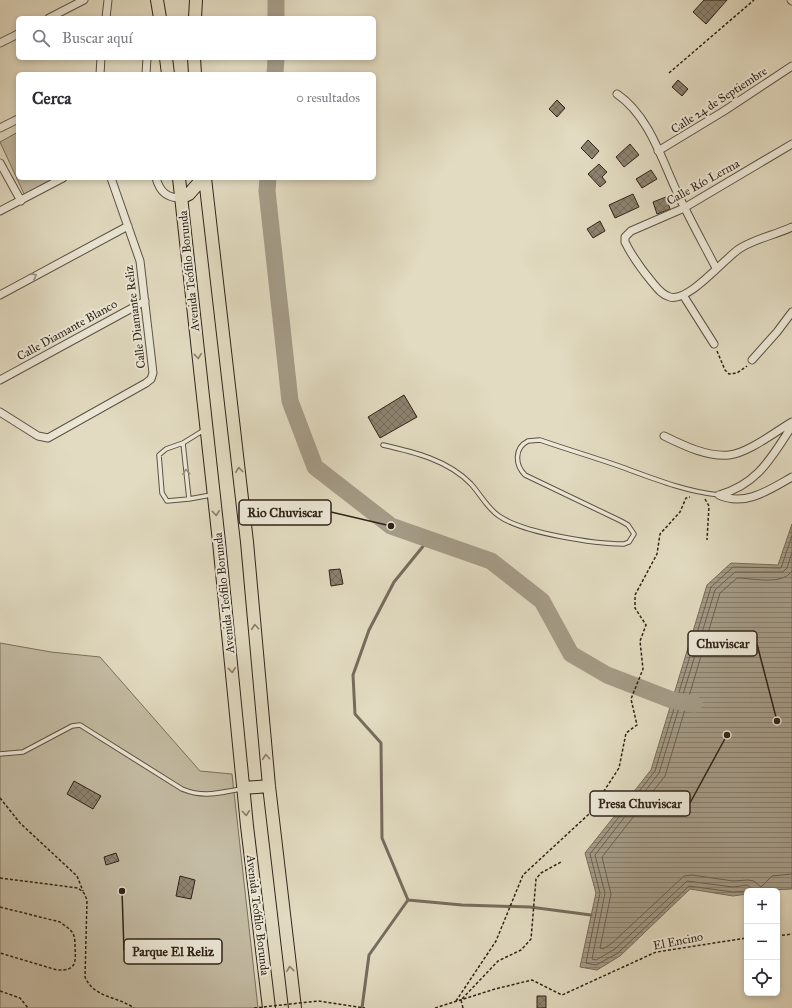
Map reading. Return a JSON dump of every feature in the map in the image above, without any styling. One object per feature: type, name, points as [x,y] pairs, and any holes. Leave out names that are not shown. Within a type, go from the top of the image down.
[{"type":"main road","points":[[157,0],[160,16]]},
{"type":"main road","points":[[195,16],[196,0]]},
{"type":"main road","points":[[166,60],[168,72]]},
{"type":"main road","points":[[194,60],[195,72]]},
{"type":"main road","name":"Avenida Teófilo Borunda","points":[[179,180],[214,494],[248,834],[269,1008]]},
{"type":"main road","points":[[181,198],[189,194],[202,180]]},
{"type":"main road","points":[[204,180],[247,542],[269,786],[295,1008]]},
{"type":"main road","points":[[244,788],[269,786]]},
{"type":"street","points":[[53,16],[84,0]]},
{"type":"street","points":[[106,16],[108,0]]},
{"type":"street","points":[[153,16],[157,0]]},
{"type":"street","points":[[0,43],[16,35]]},
{"type":"street","points":[[100,72],[101,60]]},
{"type":"street","points":[[146,72],[147,60]]},
{"type":"street","name":"Calle 24 de Septiembre","points":[[658,151],[724,111],[792,66]]},
{"type":"street","points":[[618,94],[629,102],[644,121],[684,208],[716,268]]},
{"type":"street","points":[[0,128],[16,120]]},
{"type":"street","name":"Calle Río Lerma","points":[[683,295],[672,298],[663,294],[644,272],[627,247],[625,237],[640,226],[684,208],[792,144]]},
{"type":"street","points":[[0,163],[21,201]]},
{"type":"street","points":[[0,211],[59,180]]},
{"type":"street","name":"Calle Diamante Reliz","points":[[0,412],[38,436],[46,438],[149,381],[154,373],[140,261],[112,180]]},
{"type":"street","points":[[156,180],[157,184],[164,193],[172,198],[181,198]]},
{"type":"street","points":[[0,295],[128,226]]},
{"type":"street","points":[[714,344],[683,295],[740,248],[792,227]]},
{"type":"street","name":"Calle Diamante Blanco","points":[[0,380],[145,301]]},
{"type":"street","points":[[752,360],[777,332],[792,312]]},
{"type":"street","points":[[664,436],[688,447],[714,454],[729,455],[740,452],[792,422]]},
{"type":"street","points":[[719,495],[735,491],[751,481],[764,467],[792,426]]},
{"type":"street","points":[[719,495],[736,500],[751,498],[792,477]]},
{"type":"lane","points":[[206,430],[183,443],[166,449],[159,455],[162,493],[168,501],[214,494]]},
{"type":"lane","points":[[383,445],[417,453],[446,466],[471,484],[487,505],[507,521],[527,529],[564,537],[624,544],[629,542],[634,534],[628,525],[621,521],[525,475],[518,466],[517,460],[520,449],[528,441],[540,440],[668,484],[701,493],[719,495]]},
{"type":"lane","points":[[183,443],[189,499]]},
{"type":"lane","points":[[0,754],[23,752],[72,726],[80,725],[182,789],[193,794],[212,795],[244,788]]},
{"type":"path","points":[[669,73],[754,0]]},
{"type":"path","points":[[714,344],[725,370],[729,374],[737,373],[752,360]]},
{"type":"path","points":[[456,1001],[496,941],[523,875],[588,814],[619,768],[626,733],[637,725],[631,699],[643,669],[640,641],[646,625],[635,608],[635,595],[658,554],[660,534],[680,512],[686,498],[701,493],[709,506],[707,540]]},
{"type":"path","points":[[0,798],[20,823],[77,876],[87,900],[85,977],[88,985],[94,992],[134,1008]]},
{"type":"path","points":[[435,1008],[461,1000],[498,962],[521,950],[531,939],[536,879],[541,873],[562,862]]},
{"type":"path","points":[[0,878],[78,888],[84,893]]},
{"type":"path","points":[[0,907],[60,922],[73,933],[76,961],[73,967],[66,971],[57,970],[0,953]]},
{"type":"path","points":[[780,936],[792,934]]},
{"type":"path","name":"El Encino","points":[[461,1000],[532,980],[562,995],[656,952],[744,938]]},
{"type":"path","points":[[0,991],[20,998],[28,1008]]},
{"type":"path","points":[[461,1000],[463,1008]]},
{"type":"path","points":[[254,1008],[318,1001],[365,1008]]},
{"type":"shaded area","points":[[16,133],[16,177],[0,142]]},
{"type":"shaded area","points":[[18,180],[54,180],[25,196]]},
{"type":"shaded area","points":[[0,643],[51,652],[100,657],[200,771],[232,774],[258,1008],[0,1008]]},
{"type":"water","points":[[792,524],[792,889],[744,888],[744,894],[733,896],[690,889],[620,956],[597,970],[580,967],[596,893],[585,853],[651,770],[707,585],[731,563],[778,565]]},
{"type":"building","points":[[704,0],[727,0],[706,24],[693,12]]},
{"type":"building","points":[[678,80],[688,89],[682,96],[672,87]]},
{"type":"building","points":[[557,100],[565,108],[557,117],[549,109]]},
{"type":"building","points":[[588,140],[599,151],[592,159],[581,148]]},
{"type":"building","points":[[630,144],[639,155],[624,167],[616,157]]},
{"type":"building","points":[[599,164],[607,172],[602,177],[606,182],[600,187],[588,174]]},
{"type":"building","points":[[651,170],[657,179],[642,188],[636,179]]},
{"type":"building","points":[[633,194],[639,207],[615,218],[609,205]]},
{"type":"building","points":[[666,197],[670,209],[657,214],[653,202]]},
{"type":"building","points":[[600,221],[605,231],[593,238],[587,229]]},
{"type":"building","points":[[404,395],[417,417],[380,438],[368,417]]},
{"type":"building","points":[[340,569],[343,584],[331,586],[329,570]]},
{"type":"building","points":[[74,781],[101,796],[93,809],[67,794]]},
{"type":"building","points":[[116,853],[119,861],[106,865],[104,857]]},
{"type":"building","points":[[180,876],[195,880],[191,899],[176,896]]},
{"type":"building","points":[[537,996],[546,996],[546,1008],[537,1008]]},
{"type":"waterway","points":[[276,0],[276,16]]},
{"type":"waterway","points":[[275,72],[276,60]]},
{"type":"waterway","points":[[268,180],[267,191],[290,401],[315,467],[391,526],[491,561],[542,601],[571,654],[607,675],[672,700],[694,704]]},
{"type":"waterway","points":[[429,539],[394,582],[369,630],[353,675],[355,714],[381,743],[382,838],[408,900],[462,905],[530,907],[591,915]]},
{"type":"waterway","points":[[362,1008],[369,955],[408,900]]},
{"type":"place","name":"Rio Chuviscar","points":[[391,526]]},
{"type":"place","name":"Chuviscar","points":[[777,721]]},
{"type":"place","name":"Presa Chuviscar","points":[[727,735]]},
{"type":"place","name":"Parque El Reliz","points":[[122,891]]}]
